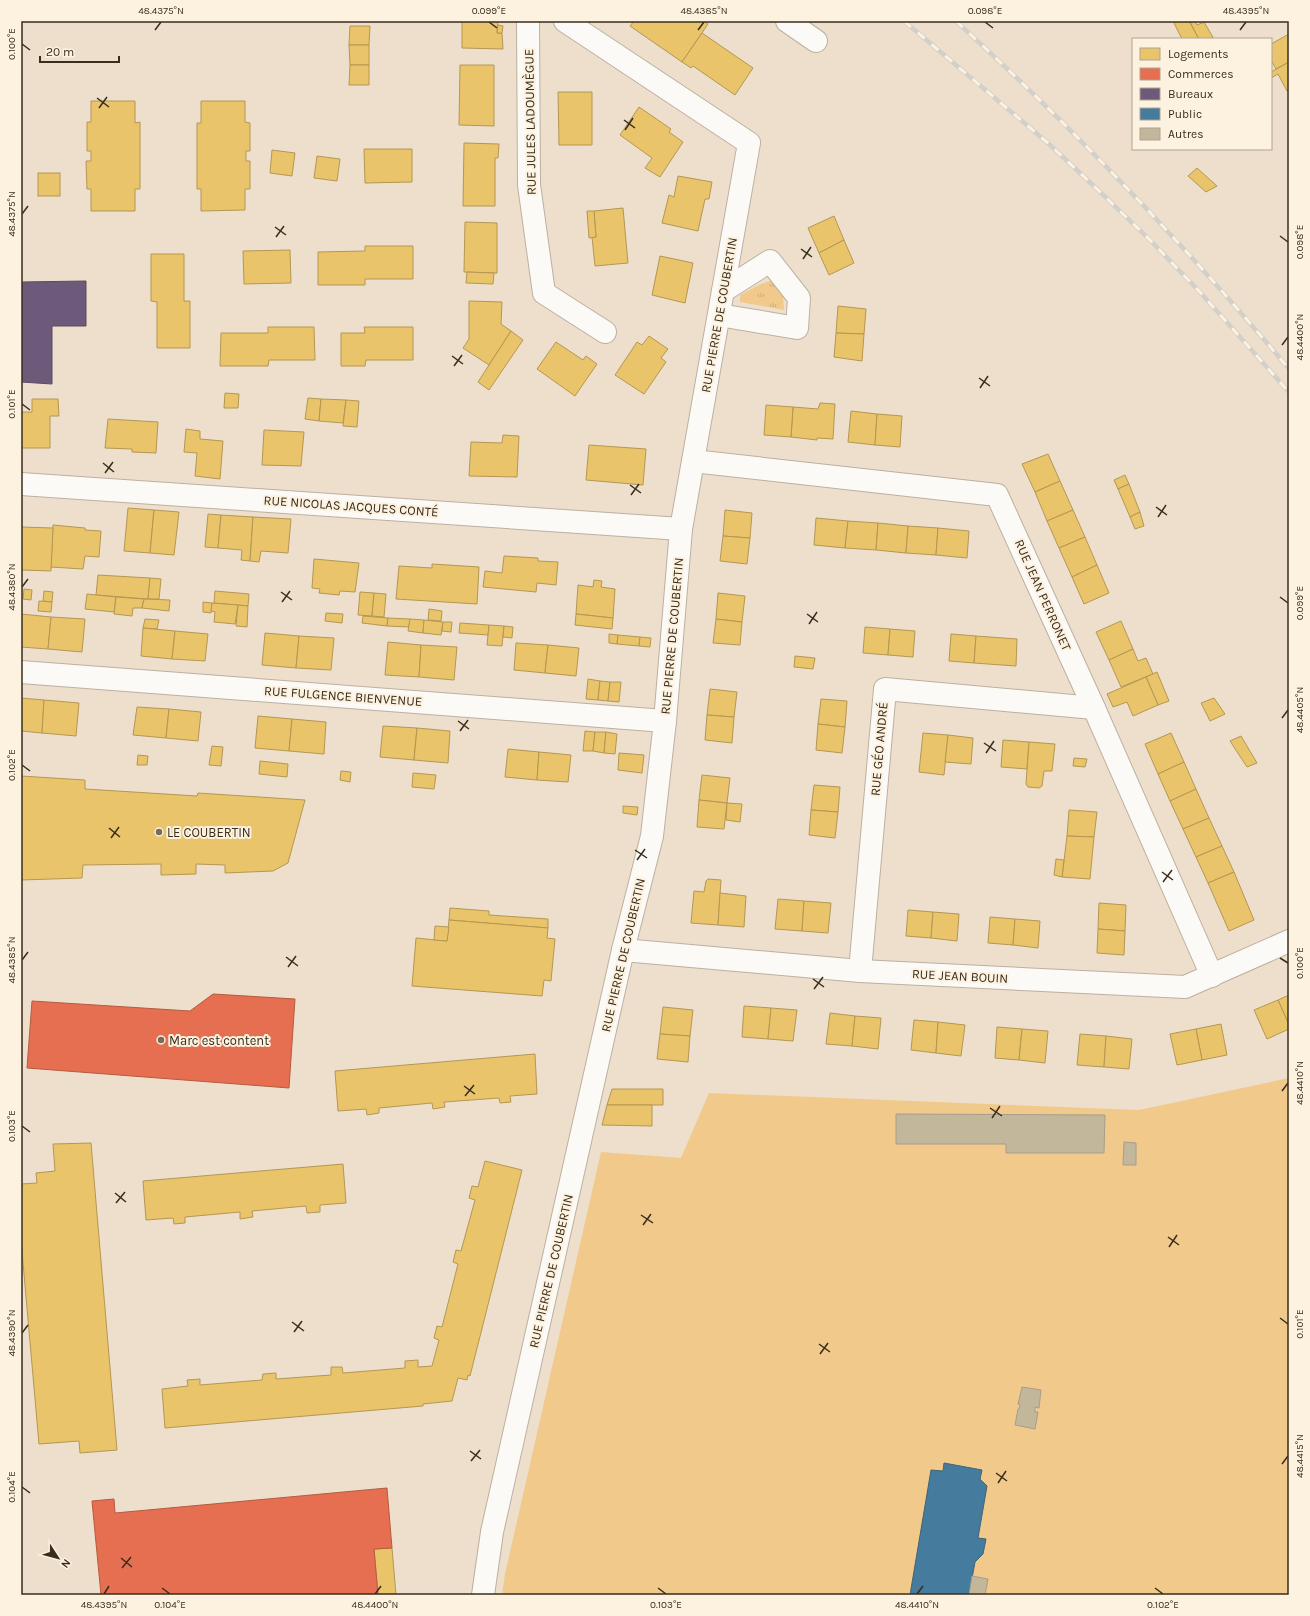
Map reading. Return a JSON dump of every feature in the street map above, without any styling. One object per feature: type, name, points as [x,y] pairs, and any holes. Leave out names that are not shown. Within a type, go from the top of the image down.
[{"type":"street","name":"RUE JULES LADOUMÈGUE","points":[[528,21],[529,185],[544,293],[605,332]]},
{"type":"street","name":"RUE PIERRE DE COUBERTIN","points":[[483,1595],[492,1532],[623,950],[652,836],[665,721],[681,529],[749,143],[565,21]]},
{"type":"street","points":[[787,21],[816,41]]},
{"type":"street","points":[[719,315],[797,328],[799,298],[770,261],[723,291]]},
{"type":"street","name":"RUE JEAN PERRONET","points":[[693,461],[997,495],[1094,708],[1212,976]]},
{"type":"street","name":"RUE NICOLAS JACQUES CONTÉ","points":[[21,484],[681,529]]},
{"type":"street","name":"RUE FULGENCE BIENVENUE","points":[[21,672],[665,721]]},
{"type":"street","name":"RUE GÉO ANDRÉ","points":[[860,971],[885,689],[1094,708]]},
{"type":"street","name":"RUE JEAN BOUIN","points":[[623,950],[860,971],[1185,987],[1289,941]]},
{"type":"green space","points":[[782,277],[784,310],[740,302],[740,295],[761,284]]},
{"type":"green space","points":[[1289,1078],[1289,1595],[502,1595],[505,1574],[601,1152],[681,1158],[709,1093],[1139,1110]]},
{"type":"building: Logements","points":[[462,21],[498,21],[497,33],[502,33],[503,49],[462,48]]},
{"type":"building: Logements","points":[[634,21],[704,21],[708,24],[682,62],[630,26]]},
{"type":"building: Logements","points":[[1173,21],[1189,21],[1198,38],[1182,38]]},
{"type":"building: Logements","points":[[1195,21],[1197,25],[1204,22],[1213,38],[1198,38],[1190,22]]},
{"type":"building: Logements","points":[[498,25],[503,26],[502,33],[497,33]]},
{"type":"building: Logements","points":[[350,26],[370,26],[369,45],[349,45]]},
{"type":"building: Logements","points":[[702,33],[753,68],[735,95],[693,66],[691,68],[682,62]]},
{"type":"building: Logements","points":[[1289,34],[1289,62],[1276,69],[1272,62],[1272,43]]},
{"type":"building: Logements","points":[[349,45],[369,45],[369,65],[350,65]]},
{"type":"building: Logements","points":[[1289,62],[1289,90],[1287,91],[1278,74],[1272,77],[1272,71]]},
{"type":"building: Logements","points":[[350,65],[369,65],[369,85],[349,85]]},
{"type":"building: Logements","points":[[460,65],[494,65],[494,126],[459,125]]},
{"type":"building: Logements","points":[[558,92],[592,92],[592,145],[559,145]]},
{"type":"building: Logements","points":[[91,101],[135,101],[135,123],[140,122],[140,189],[135,189],[135,211],[91,211],[91,189],[87,189],[86,161],[91,161],[91,151],[87,151],[87,122],[91,122]]},
{"type":"building: Logements","points":[[201,101],[245,101],[245,122],[250,123],[250,151],[246,151],[246,161],[250,161],[250,189],[245,189],[245,210],[201,211],[201,189],[197,189],[197,123],[201,123]]},
{"type":"building: Logements","points":[[639,107],[671,129],[669,132],[683,142],[660,177],[645,168],[652,158],[620,135]]},
{"type":"building: Logements","points":[[464,143],[499,144],[498,158],[495,158],[495,206],[463,206]]},
{"type":"building: Logements","points":[[364,149],[412,149],[412,182],[365,183]]},
{"type":"building: Logements","points":[[272,150],[295,153],[292,176],[270,173]]},
{"type":"building: Logements","points":[[317,156],[340,159],[337,181],[314,178]]},
{"type":"building: Logements","points":[[1197,168],[1217,186],[1206,192],[1188,176]]},
{"type":"building: Logements","points":[[38,173],[60,173],[60,196],[38,196]]},
{"type":"building: Logements","points":[[678,176],[712,182],[709,199],[705,199],[698,231],[662,223],[669,195],[674,197]]},
{"type":"building: Logements","points":[[623,208],[628,263],[595,266],[592,237],[596,237],[594,211]]},
{"type":"building: Logements","points":[[587,211],[594,211],[596,237],[589,238]]},
{"type":"building: Logements","points":[[834,216],[844,240],[819,253],[808,228]]},
{"type":"building: Logements","points":[[465,222],[497,223],[497,273],[464,272]]},
{"type":"building: Logements","points":[[844,240],[854,263],[829,275],[819,253]]},
{"type":"building: Logements","points":[[365,246],[413,246],[413,279],[365,279],[365,285],[318,285],[318,252],[365,251]]},
{"type":"building: Logements","points":[[290,250],[291,283],[244,284],[243,251]]},
{"type":"building: Logements","points":[[151,254],[184,254],[184,301],[190,301],[190,348],[157,348],[157,302],[151,301]]},
{"type":"building: Logements","points":[[660,256],[693,263],[685,303],[652,295]]},
{"type":"building: Logements","points":[[467,272],[494,273],[493,284],[466,283]]},
{"type":"building: Logements","points":[[469,301],[502,302],[501,324],[511,331],[489,365],[463,348],[469,339]]},
{"type":"building: Logements","points":[[838,306],[866,309],[864,334],[836,333]]},
{"type":"building: Logements","points":[[268,327],[314,327],[315,360],[269,360],[268,366],[220,366],[221,333],[268,333]]},
{"type":"building: Logements","points":[[364,327],[413,327],[413,360],[366,360],[365,366],[341,366],[341,333],[365,333]]},
{"type":"building: Logements","points":[[511,331],[523,340],[489,390],[478,382]]},
{"type":"building: Logements","points":[[836,333],[864,334],[862,361],[834,357]]},
{"type":"building: Logements","points":[[649,336],[668,349],[661,358],[666,362],[644,394],[615,375],[637,342],[642,345]]},
{"type":"building: Logements","points":[[556,342],[583,360],[586,356],[597,364],[575,396],[537,369]]},
{"type":"building: Logements","points":[[225,393],[239,394],[238,408],[224,408]]},
{"type":"building: Logements","points":[[308,398],[321,399],[319,421],[305,419]]},
{"type":"building: Logements","points":[[32,399],[58,399],[59,416],[50,416],[50,448],[21,448],[21,412],[32,412]]},
{"type":"building: Logements","points":[[321,399],[346,400],[343,423],[319,421]]},
{"type":"building: Logements","points":[[346,400],[359,401],[357,427],[343,426]]},
{"type":"building: Logements","points":[[820,403],[835,404],[833,439],[817,438],[817,440],[791,437],[793,407],[818,409]]},
{"type":"building: Logements","points":[[766,405],[793,407],[791,437],[764,435]]},
{"type":"building: Logements","points":[[851,411],[877,414],[875,445],[848,442]]},
{"type":"building: Logements","points":[[877,414],[902,416],[900,447],[875,445]]},
{"type":"building: Logements","points":[[108,419],[158,422],[156,453],[132,452],[132,449],[105,448]]},
{"type":"building: Logements","points":[[186,429],[200,431],[200,439],[223,441],[220,479],[195,476],[197,453],[184,452]]},
{"type":"building: Logements","points":[[264,430],[304,432],[301,466],[262,465]]},
{"type":"building: Logements","points":[[503,435],[519,436],[517,477],[469,476],[471,442],[502,443]]},
{"type":"building: Logements","points":[[589,445],[646,449],[643,485],[586,480]]},
{"type":"building: Logements","points":[[1048,454],[1060,481],[1035,492],[1022,464]]},
{"type":"building: Logements","points":[[1125,475],[1129,484],[1118,489],[1114,480]]},
{"type":"building: Logements","points":[[1060,481],[1073,510],[1047,521],[1035,492]]},
{"type":"building: Logements","points":[[1129,484],[1140,512],[1130,517],[1118,489]]},
{"type":"building: Logements","points":[[128,508],[154,510],[150,553],[124,551]]},
{"type":"building: Logements","points":[[154,510],[179,512],[174,555],[150,553]]},
{"type":"building: Logements","points":[[725,510],[752,513],[750,538],[723,536]]},
{"type":"building: Logements","points":[[1073,510],[1085,537],[1059,548],[1047,521]]},
{"type":"building: Logements","points":[[1140,512],[1144,526],[1135,529],[1130,517]]},
{"type":"building: Logements","points":[[208,514],[221,515],[218,548],[205,547]]},
{"type":"building: Logements","points":[[221,515],[253,517],[250,561],[241,560],[242,550],[218,548]]},
{"type":"building: Logements","points":[[253,517],[291,519],[288,553],[261,551],[259,562],[250,561]]},
{"type":"building: Logements","points":[[816,518],[848,521],[845,548],[814,545]]},
{"type":"building: Logements","points":[[848,521],[878,523],[876,550],[845,548]]},
{"type":"building: Logements","points":[[878,523],[908,526],[906,553],[876,550]]},
{"type":"building: Logements","points":[[53,525],[101,531],[99,557],[85,556],[83,569],[51,567]]},
{"type":"building: Logements","points":[[908,526],[938,528],[936,555],[906,553]]},
{"type":"building: Logements","points":[[21,527],[53,528],[51,571],[21,570]]},
{"type":"building: Logements","points":[[938,528],[969,531],[967,558],[936,555]]},
{"type":"building: Logements","points":[[723,536],[750,538],[747,564],[720,561]]},
{"type":"building: Logements","points":[[1085,537],[1097,565],[1072,577],[1059,548]]},
{"type":"building: Logements","points":[[504,556],[538,558],[538,561],[558,562],[556,585],[537,583],[536,592],[483,587],[485,571],[502,573]]},
{"type":"building: Logements","points":[[314,559],[359,563],[355,592],[340,591],[339,595],[319,593],[320,589],[312,588]]},
{"type":"building: Logements","points":[[432,564],[479,567],[477,604],[396,599],[399,566],[432,568]]},
{"type":"building: Logements","points":[[1097,565],[1109,593],[1084,604],[1072,577]]},
{"type":"building: Logements","points":[[98,575],[150,578],[148,599],[96,595]]},
{"type":"building: Logements","points":[[150,578],[161,579],[159,599],[148,599]]},
{"type":"building: Logements","points":[[594,580],[602,581],[601,587],[615,589],[613,618],[576,614],[578,585],[593,587]]},
{"type":"building: Logements","points":[[24,589],[32,590],[31,600],[23,599]]},
{"type":"building: Logements","points":[[44,591],[53,592],[52,602],[43,601]]},
{"type":"building: Logements","points":[[215,591],[249,594],[248,606],[214,603]]},
{"type":"building: Logements","points":[[360,592],[374,593],[372,616],[358,615]]},
{"type":"building: Logements","points":[[374,593],[386,594],[384,617],[372,616]]},
{"type":"building: Logements","points":[[718,593],[745,596],[742,622],[716,619]]},
{"type":"building: Logements","points":[[87,594],[116,597],[114,612],[85,609]]},
{"type":"building: Logements","points":[[116,597],[144,599],[142,608],[133,608],[132,616],[114,614]]},
{"type":"building: Logements","points":[[144,599],[170,600],[169,611],[142,608]]},
{"type":"building: Logements","points":[[39,601],[52,602],[51,612],[38,611]]},
{"type":"building: Logements","points":[[203,602],[212,603],[211,613],[203,612]]},
{"type":"building: Logements","points":[[212,603],[238,605],[235,624],[214,622],[215,612],[211,611]]},
{"type":"building: Logements","points":[[238,605],[248,606],[247,627],[236,626]]},
{"type":"building: Logements","points":[[429,609],[442,611],[441,621],[428,620]]},
{"type":"building: Logements","points":[[326,613],[343,614],[342,623],[325,621]]},
{"type":"building: Logements","points":[[21,614],[51,617],[48,649],[21,647]]},
{"type":"building: Logements","points":[[576,614],[613,618],[612,629],[575,625]]},
{"type":"building: Logements","points":[[363,616],[388,618],[387,626],[362,623]]},
{"type":"building: Logements","points":[[51,617],[85,619],[82,652],[48,649]]},
{"type":"building: Logements","points":[[388,618],[410,619],[409,627],[387,626]]},
{"type":"building: Logements","points":[[145,619],[159,620],[157,629],[143,628]]},
{"type":"building: Logements","points":[[410,619],[424,620],[423,633],[408,631]]},
{"type":"building: Logements","points":[[716,619],[742,622],[740,645],[713,643]]},
{"type":"building: Logements","points":[[424,620],[443,622],[441,635],[423,633]]},
{"type":"building: Logements","points":[[1121,621],[1133,649],[1109,660],[1096,632]]},
{"type":"building: Logements","points":[[443,622],[452,622],[451,632],[442,631]]},
{"type":"building: Logements","points":[[460,623],[489,625],[488,635],[459,633]]},
{"type":"building: Logements","points":[[489,625],[504,626],[502,646],[487,645]]},
{"type":"building: Logements","points":[[504,626],[513,627],[512,638],[503,637]]},
{"type":"building: Logements","points":[[865,627],[890,629],[888,655],[863,653]]},
{"type":"building: Logements","points":[[143,628],[175,631],[172,659],[141,656]]},
{"type":"building: Logements","points":[[890,629],[915,631],[913,657],[888,655]]},
{"type":"building: Logements","points":[[175,631],[208,634],[205,661],[172,659]]},
{"type":"building: Logements","points":[[265,633],[299,636],[296,668],[262,665]]},
{"type":"building: Logements","points":[[609,634],[618,635],[617,644],[609,643]]},
{"type":"building: Logements","points":[[951,634],[976,636],[974,663],[949,661]]},
{"type":"building: Logements","points":[[618,635],[640,637],[639,646],[617,644]]},
{"type":"building: Logements","points":[[299,636],[334,638],[331,670],[296,668]]},
{"type":"building: Logements","points":[[976,636],[1017,639],[1016,666],[974,663]]},
{"type":"building: Logements","points":[[640,637],[651,638],[650,647],[639,646]]},
{"type":"building: Logements","points":[[388,642],[421,645],[419,677],[385,675]]},
{"type":"building: Logements","points":[[516,643],[548,645],[545,673],[514,670]]},
{"type":"building: Logements","points":[[421,645],[457,647],[454,680],[419,677]]},
{"type":"building: Logements","points":[[548,645],[579,648],[576,676],[545,673]]},
{"type":"building: Logements","points":[[1133,649],[1138,661],[1146,658],[1153,674],[1121,687],[1109,660]]},
{"type":"building: Logements","points":[[795,656],[815,658],[813,669],[794,667]]},
{"type":"building: Logements","points":[[1157,672],[1169,701],[1158,705],[1146,677]]},
{"type":"building: Logements","points":[[1146,677],[1158,705],[1133,716],[1127,702],[1113,707],[1107,694]]},
{"type":"building: Logements","points":[[588,679],[600,681],[598,700],[586,699]]},
{"type":"building: Logements","points":[[600,681],[610,682],[608,701],[598,700]]},
{"type":"building: Logements","points":[[610,682],[621,682],[619,702],[608,701]]},
{"type":"building: Logements","points":[[710,689],[737,692],[734,717],[707,715]]},
{"type":"building: Logements","points":[[21,698],[44,700],[42,733],[21,731]]},
{"type":"building: Logements","points":[[1214,698],[1225,714],[1210,721],[1201,703]]},
{"type":"building: Logements","points":[[821,699],[847,701],[845,727],[818,724]]},
{"type":"building: Logements","points":[[44,700],[79,703],[76,736],[42,733]]},
{"type":"building: Logements","points":[[137,707],[169,709],[166,738],[133,735]]},
{"type":"building: Logements","points":[[169,709],[201,712],[198,741],[166,738]]},
{"type":"building: Logements","points":[[707,715],[734,717],[732,743],[705,740]]},
{"type":"building: Logements","points":[[258,716],[292,719],[289,751],[255,748]]},
{"type":"building: Logements","points":[[292,719],[326,722],[324,754],[289,751]]},
{"type":"building: Logements","points":[[818,724],[845,727],[842,753],[816,750]]},
{"type":"building: Logements","points":[[383,726],[417,728],[414,760],[380,757]]},
{"type":"building: Logements","points":[[417,728],[450,731],[448,763],[414,760]]},
{"type":"building: Logements","points":[[585,731],[595,732],[593,751],[583,751]]},
{"type":"building: Logements","points":[[595,732],[606,732],[604,753],[593,751]]},
{"type":"building: Logements","points":[[606,732],[617,734],[615,754],[604,753]]},
{"type":"building: Logements","points":[[923,733],[948,735],[944,775],[919,772]]},
{"type":"building: Logements","points":[[1171,733],[1184,762],[1158,774],[1145,744]]},
{"type":"building: Logements","points":[[948,735],[973,738],[971,764],[945,762]]},
{"type":"building: Logements","points":[[1241,736],[1257,763],[1247,767],[1230,741]]},
{"type":"building: Logements","points":[[1003,740],[1029,742],[1027,769],[1001,767]]},
{"type":"building: Logements","points":[[1029,742],[1055,744],[1052,771],[1044,771],[1042,786],[1039,788],[1028,787],[1026,784]]},
{"type":"building: Logements","points":[[212,746],[223,747],[221,766],[209,765]]},
{"type":"building: Logements","points":[[508,749],[539,752],[537,780],[505,777]]},
{"type":"building: Logements","points":[[539,752],[571,755],[568,782],[537,780]]},
{"type":"building: Logements","points":[[619,753],[644,755],[642,773],[618,770]]},
{"type":"building: Logements","points":[[138,755],[148,756],[147,765],[137,765]]},
{"type":"building: Logements","points":[[1074,758],[1087,759],[1085,767],[1073,766]]},
{"type":"building: Logements","points":[[260,761],[288,764],[287,777],[259,774]]},
{"type":"building: Logements","points":[[1184,762],[1196,789],[1170,801],[1158,774]]},
{"type":"building: Logements","points":[[341,771],[351,772],[350,782],[340,780]]},
{"type":"building: Logements","points":[[413,773],[436,775],[434,789],[412,787]]},
{"type":"building: Logements","points":[[702,775],[730,778],[727,803],[699,800]]},
{"type":"building: Logements","name":"LE COUBERTIN","points":[[21,776],[85,780],[85,789],[197,796],[198,793],[305,800],[288,863],[273,871],[225,873],[225,865],[196,864],[196,874],[161,875],[161,864],[83,865],[82,878],[21,880]]},
{"type":"building: Logements","points":[[814,785],[840,787],[838,812],[811,810]]},
{"type":"building: Logements","points":[[1196,789],[1209,818],[1183,829],[1170,801]]},
{"type":"building: Logements","points":[[699,800],[727,803],[724,829],[697,827]]},
{"type":"building: Logements","points":[[727,803],[742,804],[740,822],[726,820]]},
{"type":"building: Logements","points":[[623,806],[638,807],[637,815],[623,813]]},
{"type":"building: Logements","points":[[811,810],[838,812],[835,838],[809,835]]},
{"type":"building: Logements","points":[[1069,810],[1097,812],[1094,837],[1067,836]]},
{"type":"building: Logements","points":[[1209,818],[1222,846],[1196,857],[1183,829]]},
{"type":"building: Logements","points":[[1067,836],[1094,837],[1090,879],[1062,877]]},
{"type":"building: Logements","points":[[1222,846],[1234,872],[1208,883],[1196,857]]},
{"type":"building: Logements","points":[[1056,859],[1064,860],[1062,877],[1054,875]]},
{"type":"building: Logements","points":[[1234,872],[1254,920],[1229,931],[1208,883]]},
{"type":"building: Logements","points":[[708,879],[721,880],[718,925],[691,923],[694,891],[704,892],[706,881]]},
{"type":"building: Logements","points":[[720,893],[746,896],[744,927],[718,925]]},
{"type":"building: Logements","points":[[778,899],[804,901],[802,931],[775,929]]},
{"type":"building: Logements","points":[[804,901],[831,903],[828,933],[802,931]]},
{"type":"building: Logements","points":[[1099,903],[1126,905],[1125,931],[1098,929]]},
{"type":"building: Logements","points":[[450,908],[489,911],[489,915],[548,919],[548,928],[449,920]]},
{"type":"building: Logements","points":[[908,910],[933,912],[931,938],[906,936]]},
{"type":"building: Logements","points":[[933,912],[959,914],[957,941],[931,938]]},
{"type":"building: Logements","points":[[990,917],[1015,919],[1013,945],[988,943]]},
{"type":"building: Logements","points":[[1015,919],[1040,921],[1038,948],[1013,945]]},
{"type":"building: Logements","points":[[449,920],[548,928],[547,938],[555,939],[551,981],[544,980],[542,996],[412,986],[416,938],[447,941]]},
{"type":"building: Logements","points":[[435,926],[449,927],[447,941],[434,940]]},
{"type":"building: Logements","points":[[1098,929],[1125,931],[1124,955],[1097,953]]},
{"type":"building: Logements","points":[[1289,995],[1289,1025],[1278,1000]]},
{"type":"building: Logements","points":[[1278,1000],[1289,1025],[1289,1029],[1267,1039],[1254,1010]]},
{"type":"building: Logements","points":[[744,1006],[771,1008],[768,1039],[742,1037]]},
{"type":"building: Logements","points":[[663,1007],[693,1010],[690,1036],[660,1034]]},
{"type":"building: Logements","points":[[771,1008],[797,1010],[793,1041],[768,1039]]},
{"type":"building: Logements","points":[[830,1013],[855,1016],[852,1046],[826,1044]]},
{"type":"building: Logements","points":[[855,1016],[881,1018],[878,1049],[852,1046]]},
{"type":"building: Logements","points":[[914,1020],[938,1022],[936,1053],[911,1050]]},
{"type":"building: Logements","points":[[938,1022],[965,1025],[961,1056],[936,1053]]},
{"type":"building: Logements","points":[[1221,1024],[1227,1055],[1202,1060],[1196,1029]]},
{"type":"building: Logements","points":[[997,1027],[1022,1029],[1019,1060],[995,1058]]},
{"type":"building: Logements","points":[[1022,1029],[1048,1031],[1045,1063],[1019,1060]]},
{"type":"building: Logements","points":[[1196,1029],[1202,1060],[1177,1065],[1170,1034]]},
{"type":"building: Logements","points":[[660,1034],[690,1036],[688,1062],[657,1059]]},
{"type":"building: Logements","points":[[1080,1034],[1106,1036],[1104,1067],[1077,1065]]},
{"type":"building: Logements","points":[[1106,1036],[1132,1039],[1129,1069],[1104,1067]]},
{"type":"building: Logements","points":[[535,1054],[537,1094],[510,1096],[511,1102],[500,1103],[499,1098],[444,1102],[445,1107],[433,1109],[432,1103],[379,1108],[379,1113],[367,1115],[366,1109],[338,1111],[335,1071]]},
{"type":"building: Logements","points":[[612,1089],[663,1089],[663,1105],[607,1105]]},
{"type":"building: Logements","points":[[607,1105],[652,1105],[652,1126],[602,1125]]},
{"type":"building: Logements","points":[[91,1143],[117,1450],[80,1453],[79,1441],[39,1444],[21,1240],[21,1184],[37,1183],[36,1173],[55,1171],[53,1144]]},
{"type":"building: Logements","points":[[485,1161],[522,1170],[470,1376],[468,1375],[467,1380],[458,1378],[452,1401],[423,1404],[423,1406],[165,1428],[162,1389],[188,1386],[187,1380],[200,1379],[200,1385],[262,1380],[263,1374],[276,1373],[276,1379],[331,1375],[331,1367],[342,1367],[343,1373],[405,1368],[405,1361],[418,1360],[418,1367],[432,1366],[439,1340],[434,1338],[437,1326],[442,1327],[458,1264],[453,1262],[456,1250],[461,1251],[475,1200],[469,1198],[472,1186],[478,1187]]},
{"type":"building: Logements","points":[[343,1164],[346,1203],[320,1205],[320,1212],[307,1213],[306,1206],[252,1211],[253,1217],[240,1219],[240,1212],[185,1217],[185,1223],[174,1224],[173,1218],[146,1220],[143,1181]]},
{"type":"building: Logements","points":[[392,1548],[396,1595],[378,1595],[374,1549]]},
{"type":"building: Commerces","name":"Marc est content","points":[[213,994],[295,999],[289,1088],[27,1068],[32,1001],[190,1011]]},
{"type":"building: Commerces","points":[[387,1488],[392,1548],[374,1549],[378,1595],[101,1595],[92,1501],[114,1499],[115,1513]]},
{"type":"building: Bureaux","points":[[86,281],[86,326],[52,326],[52,384],[21,382],[21,282]]},
{"type":"building: Public","points":[[944,1463],[982,1470],[980,1479],[987,1486],[978,1538],[986,1539],[983,1554],[975,1562],[969,1595],[910,1595],[931,1470],[943,1471]]},
{"type":"building: Autres","points":[[896,1114],[1105,1115],[1104,1153],[1006,1153],[1006,1144],[896,1144]]},
{"type":"building: Autres","points":[[1124,1142],[1136,1143],[1136,1165],[1123,1165]]},
{"type":"building: Autres","points":[[1022,1387],[1041,1390],[1039,1408],[1035,1407],[1035,1412],[1038,1412],[1035,1429],[1015,1425],[1020,1405],[1018,1404]]},
{"type":"building: Autres","points":[[972,1576],[988,1579],[985,1595],[969,1595]]},
{"type":"railway","points":[[904,21],[1048,143],[1150,240],[1199,291],[1289,392]]},
{"type":"railway","points":[[956,21],[1044,104],[1128,190],[1210,278],[1289,369]]},
{"type":"place","name":"LE COUBERTIN","points":[[159,832]]},
{"type":"place","name":"Marc est content","points":[[161,1040]]}]
